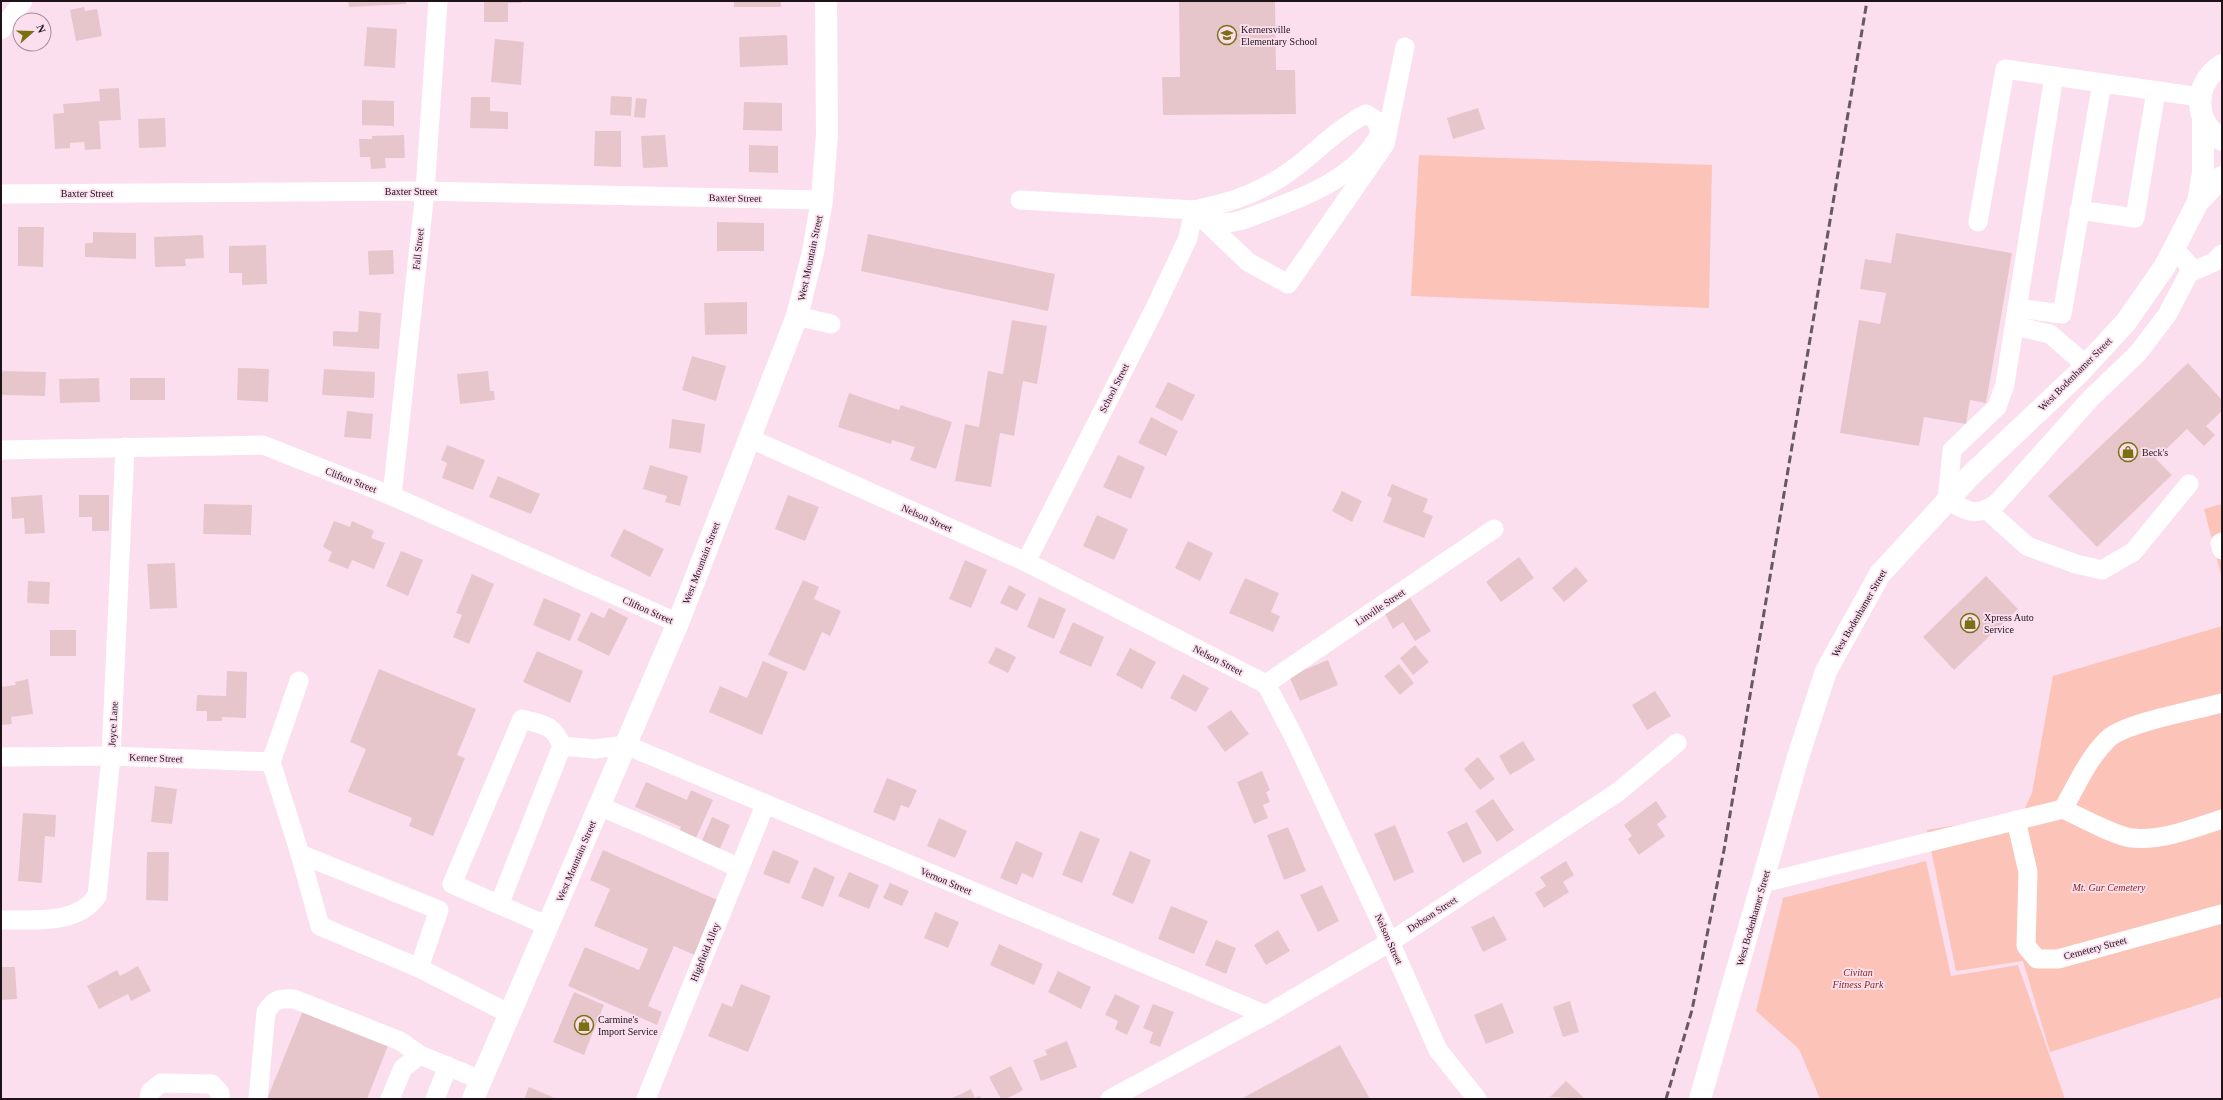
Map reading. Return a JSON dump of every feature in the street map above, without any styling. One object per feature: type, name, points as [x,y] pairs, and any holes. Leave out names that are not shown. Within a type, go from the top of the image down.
[{"type":"main road","name":"West Mountain Street","points":[[477,1090],[678,623],[797,316],[814,252],[822,200],[827,134],[826,1]]},
{"type":"main road","name":"West Bodenhamer Street","points":[[1700,1099],[1763,883],[1798,756],[1826,671],[1880,574],[1971,474],[2086,365],[2126,322],[2165,266],[2198,202],[2203,173],[2203,119],[2200,97],[2208,77],[2222,65]]},
{"type":"main road","name":"West Bodenhamer Street","points":[[2203,119],[2210,131],[2222,140]]},
{"type":"main road","name":"West Bodenhamer Street","points":[[2198,202],[2222,177]]},
{"type":"street","points":[[1,30],[23,1]]},
{"type":"street","name":"Fall Street","points":[[392,496],[425,191],[438,1]]},
{"type":"street","points":[[1194,210],[1248,262],[1288,284],[1385,144],[1405,47]]},
{"type":"street","points":[[1978,222],[2005,69],[2200,97]]},
{"type":"street","points":[[2054,76],[2005,384],[1997,406],[1952,450],[1947,500],[1970,512],[1987,510],[1998,502],[2091,398],[2138,353],[2167,315],[2189,273],[2188,264],[2181,256],[2173,252]]},
{"type":"street","points":[[2016,317],[2062,314],[2102,83]]},
{"type":"street","points":[[2079,210],[2135,218],[2156,91]]},
{"type":"street","points":[[1020,200],[1194,210],[1229,203],[1270,185],[1355,120],[1366,114],[1377,121],[1380,134],[1372,149],[1347,172],[1304,198],[1244,219],[1223,223],[1194,210]]},
{"type":"street","name":"Baxter Street","points":[[1,194],[425,191],[822,200]]},
{"type":"street","name":"School Street","points":[[1026,562],[1161,295],[1188,238],[1194,210]]},
{"type":"street","points":[[2189,273],[2214,262],[2222,254]]},
{"type":"street","points":[[797,316],[831,324]]},
{"type":"street","points":[[2016,317],[2050,334],[2086,365]]},
{"type":"street","name":"Nelson Street","points":[[749,438],[1026,562],[1266,684],[1294,737],[1390,942],[1438,1050],[1475,1098]]},
{"type":"street","name":"Clifton Street","points":[[1,450],[263,445],[392,496],[678,623]]},
{"type":"street","name":"Joyce Lane","points":[[1,920],[55,919],[71,915],[86,908],[97,896],[111,756],[125,447]]},
{"type":"street","points":[[1987,510],[2027,546],[2076,564],[2102,570],[2133,552],[2189,484]]},
{"type":"street","name":"Linville Street","points":[[1266,684],[1494,529]]},
{"type":"street","points":[[2222,542],[2220,543],[2222,550]]},
{"type":"street","points":[[300,681],[271,762],[300,854],[320,926],[419,968],[510,1014]]},
{"type":"street","points":[[2063,809],[2096,752],[2109,737],[2127,727],[2222,703]]},
{"type":"street","points":[[499,905],[562,746],[556,732],[547,726],[522,719],[452,884],[499,905],[548,926]]},
{"type":"street","name":"Dobson Street","points":[[1110,1099],[1266,1015],[1390,942],[1618,792],[1677,743]]},
{"type":"street","points":[[562,746],[595,748],[626,745]]},
{"type":"street","name":"Vernon Street","points":[[626,745],[765,805],[1266,1015]]},
{"type":"street","name":"Kerner Street","points":[[1,757],[111,756],[271,762]]},
{"type":"street","name":"Highfield Alley","points":[[646,1099],[765,805]]},
{"type":"street","points":[[599,806],[739,868]]},
{"type":"street","points":[[1763,883],[2063,809],[2130,838],[2152,838],[2184,831],[2222,819]]},
{"type":"street","name":"Cemetery Street","points":[[2016,820],[2028,872],[2026,946],[2036,958],[2058,958],[2222,914]]},
{"type":"street","points":[[300,854],[439,910],[419,968]]},
{"type":"street","points":[[258,1099],[266,1012],[272,1002],[282,998],[294,999],[400,1042],[420,1056],[448,1066],[477,1090]]},
{"type":"street","points":[[390,1099],[403,1068],[420,1056]]},
{"type":"street","points":[[435,1099],[448,1066]]},
{"type":"street","points":[[149,1099],[150,1092],[161,1083],[189,1082],[212,1084],[220,1093],[220,1099]]},
{"type":"green space","points":[[1419,155],[1712,165],[1709,308],[1411,296]]},
{"type":"green space","points":[[2222,504],[2222,579],[2204,509]]},
{"type":"green space","name":"Mt. Gur Cemetery","points":[[2222,626],[2222,997],[2050,1052],[2023,961],[1956,971],[1927,830],[2022,814],[2032,793],[2053,676]]},
{"type":"green space","name":"Civitan Fitness Park","points":[[1926,861],[1951,976],[2018,965],[2065,1099],[1820,1099],[1799,1049],[1756,1011],[1783,898]]},
{"type":"building","points":[[348,1],[406,1],[406,4],[349,7]]},
{"type":"building","points":[[484,1],[521,1],[521,3],[508,3],[508,22],[484,22]]},
{"type":"building","points":[[734,1],[781,1],[781,7],[734,7]]},
{"type":"building","name":"Kernersville Elementary School","points":[[1179,1],[1275,1],[1276,70],[1295,70],[1296,114],[1163,115],[1162,77],[1180,77]]},
{"type":"building","points":[[84,7],[85,11],[97,9],[102,36],[76,41],[70,10]]},
{"type":"building","points":[[367,27],[397,29],[395,68],[364,66]]},
{"type":"building","points":[[787,35],[788,65],[740,67],[739,37]]},
{"type":"building","points":[[495,39],[524,42],[521,85],[491,82]]},
{"type":"building","points":[[119,88],[121,120],[99,121],[101,149],[85,150],[84,142],[70,143],[70,148],[55,149],[53,114],[64,113],[63,104],[100,101],[99,89]]},
{"type":"building","points":[[611,96],[632,97],[631,116],[610,115]]},
{"type":"building","points":[[471,97],[490,97],[490,111],[508,112],[508,129],[470,128]]},
{"type":"building","points":[[636,98],[647,99],[645,118],[634,117]]},
{"type":"building","points":[[362,100],[394,101],[394,126],[362,125]]},
{"type":"building","points":[[744,102],[782,103],[782,131],[743,130]]},
{"type":"building","points":[[1478,108],[1485,129],[1453,139],[1447,118]]},
{"type":"building","points":[[165,118],[166,147],[139,148],[138,119]]},
{"type":"building","points":[[595,131],[621,131],[621,167],[594,166]]},
{"type":"building","points":[[404,135],[405,158],[385,158],[386,168],[371,169],[370,157],[360,157],[359,139],[372,139],[372,136]]},
{"type":"building","points":[[665,135],[668,167],[643,168],[641,136]]},
{"type":"building","points":[[749,145],[778,146],[778,173],[749,172]]},
{"type":"building","points":[[717,222],[764,223],[764,251],[717,251]]},
{"type":"building","points":[[18,227],[44,227],[43,267],[18,266]]},
{"type":"building","points":[[93,232],[136,233],[136,259],[85,257],[85,243],[93,243]]},
{"type":"building","points":[[1896,233],[2012,253],[1986,403],[1970,400],[1966,424],[1924,417],[1919,446],[1840,433],[1859,320],[1880,324],[1886,293],[1860,289],[1865,259],[1891,263]]},
{"type":"building","points":[[868,234],[1055,274],[1048,311],[861,271]]},
{"type":"building","points":[[203,235],[204,258],[185,259],[186,266],[155,267],[154,237]]},
{"type":"building","points":[[266,245],[267,284],[242,285],[242,273],[229,273],[229,246]]},
{"type":"building","points":[[393,250],[394,274],[369,275],[368,251]]},
{"type":"building","points":[[747,302],[747,334],[705,335],[704,303]]},
{"type":"building","points":[[359,311],[381,313],[379,349],[333,346],[333,331],[358,332]]},
{"type":"building","points":[[1012,320],[1047,326],[1037,384],[1023,381],[1014,436],[1000,433],[991,487],[955,481],[965,424],[979,427],[988,371],[1003,374]]},
{"type":"building","points":[[692,356],[726,366],[716,401],[682,390]]},
{"type":"building","name":"Beck's","points":[[2188,363],[2222,400],[2222,411],[2206,426],[2215,435],[2204,446],[2187,429],[2156,459],[2172,475],[2097,547],[2048,496]]},
{"type":"building","points":[[238,368],[269,369],[268,402],[237,400]]},
{"type":"building","points":[[324,369],[375,372],[374,398],[322,395]]},
{"type":"building","points":[[1,371],[46,372],[45,396],[1,395]]},
{"type":"building","points":[[488,371],[490,391],[494,391],[495,400],[460,404],[457,374]]},
{"type":"building","points":[[99,378],[100,402],[60,403],[59,379]]},
{"type":"building","points":[[130,378],[165,378],[165,400],[130,400]]},
{"type":"building","points":[[1168,382],[1195,395],[1182,421],[1155,407]]},
{"type":"building","points":[[849,393],[899,410],[901,405],[952,422],[936,469],[910,460],[915,447],[892,440],[891,444],[838,427]]},
{"type":"building","points":[[347,411],[373,414],[371,439],[344,437]]},
{"type":"building","points":[[1151,417],[1178,431],[1166,456],[1138,443]]},
{"type":"building","points":[[672,419],[705,424],[701,453],[669,448]]},
{"type":"building","points":[[447,445],[485,460],[473,490],[442,478],[447,463],[441,460]]},
{"type":"building","points":[[1118,455],[1145,467],[1131,499],[1103,487]]},
{"type":"building","points":[[650,465],[688,476],[680,506],[665,502],[667,496],[643,489]]},
{"type":"building","points":[[498,476],[540,494],[531,514],[489,497]]},
{"type":"building","points":[[1392,484],[1428,499],[1423,512],[1433,516],[1424,538],[1383,522],[1392,498],[1387,496]]},
{"type":"building","points":[[1342,491],[1362,501],[1352,522],[1332,511]]},
{"type":"building","points":[[42,495],[45,533],[25,534],[24,518],[12,519],[11,497]]},
{"type":"building","points":[[79,495],[109,495],[109,531],[92,531],[92,517],[79,517]]},
{"type":"building","points":[[788,495],[819,507],[805,541],[775,529]]},
{"type":"building","points":[[204,504],[252,505],[251,535],[203,534]]},
{"type":"building","points":[[1097,515],[1128,529],[1114,560],[1083,546]]},
{"type":"building","points":[[334,521],[350,527],[352,521],[374,531],[371,538],[385,543],[374,569],[352,560],[348,569],[328,561],[332,552],[323,547]]},
{"type":"building","points":[[624,529],[664,549],[650,577],[610,556]]},
{"type":"building","points":[[1188,541],[1213,553],[1200,581],[1175,568]]},
{"type":"building","points":[[401,551],[423,560],[408,596],[386,586]]},
{"type":"building","points":[[1519,557],[1534,578],[1501,602],[1486,582]]},
{"type":"building","points":[[965,560],[987,570],[971,608],[949,599]]},
{"type":"building","points":[[175,563],[177,608],[150,609],[147,564]]},
{"type":"building","points":[[1576,567],[1588,581],[1564,602],[1552,588]]},
{"type":"building","points":[[472,574],[494,584],[469,644],[453,637],[462,615],[456,613]]},
{"type":"building","name":"Xpress Auto Service","points":[[1986,576],[2018,609],[1954,670],[1923,637]]},
{"type":"building","points":[[1245,578],[1279,593],[1271,612],[1280,616],[1273,632],[1229,613]]},
{"type":"building","points":[[803,580],[819,587],[814,599],[841,611],[830,636],[822,632],[805,671],[768,655]]},
{"type":"building","points":[[28,581],[50,582],[49,604],[27,603]]},
{"type":"building","points":[[1009,585],[1026,594],[1017,611],[1000,603]]},
{"type":"building","points":[[1039,597],[1066,609],[1054,639],[1027,627]]},
{"type":"building","points":[[544,598],[581,614],[570,641],[533,625]]},
{"type":"building","points":[[1410,598],[1431,631],[1415,641],[1403,622],[1393,629],[1385,614]]},
{"type":"building","points":[[609,608],[628,618],[609,656],[577,640],[591,612],[604,618]]},
{"type":"building","points":[[1073,622],[1104,637],[1091,667],[1059,653]]},
{"type":"building","points":[[50,630],[76,630],[76,656],[50,656]]},
{"type":"building","points":[[1415,645],[1429,662],[1413,675],[1400,658]]},
{"type":"building","points":[[996,647],[1016,657],[1008,673],[988,663]]},
{"type":"building","points":[[1130,648],[1156,662],[1142,689],[1116,675]]},
{"type":"building","points":[[537,651],[583,671],[570,703],[523,682]]},
{"type":"building","points":[[1328,660],[1338,685],[1300,701],[1289,676]]},
{"type":"building","points":[[763,661],[788,672],[762,735],[709,712],[720,686],[747,698]]},
{"type":"building","points":[[1399,664],[1414,683],[1400,695],[1384,676]]},
{"type":"building","points":[[379,669],[476,709],[457,755],[465,758],[433,836],[409,826],[412,818],[348,792],[366,749],[350,742]]},
{"type":"building","points":[[227,671],[247,672],[246,718],[222,717],[222,721],[207,721],[207,711],[196,711],[197,695],[226,696]]},
{"type":"building","points":[[1183,674],[1209,688],[1196,712],[1170,698]]},
{"type":"building","points":[[28,679],[33,714],[11,717],[12,724],[1,725],[1,687],[16,685],[15,682]]},
{"type":"building","points":[[1655,691],[1671,716],[1647,730],[1632,705]]},
{"type":"building","points":[[1231,710],[1249,734],[1225,752],[1207,727]]},
{"type":"building","points":[[1523,741],[1535,760],[1510,775],[1499,756]]},
{"type":"building","points":[[1478,757],[1495,779],[1480,790],[1464,769]]},
{"type":"building","points":[[1262,771],[1270,790],[1266,792],[1270,802],[1263,805],[1268,818],[1254,824],[1237,782]]},
{"type":"building","points":[[887,778],[917,790],[909,808],[901,805],[895,821],[873,812]]},
{"type":"building","points":[[646,782],[687,800],[691,790],[713,800],[695,840],[679,833],[681,827],[635,807]]},
{"type":"building","points":[[155,786],[177,789],[172,824],[151,822]]},
{"type":"building","points":[[1493,799],[1514,830],[1497,842],[1475,811]]},
{"type":"building","points":[[1656,801],[1667,817],[1657,824],[1665,836],[1639,855],[1628,839],[1632,836],[1624,825]]},
{"type":"building","points":[[23,813],[56,815],[55,837],[45,836],[42,883],[18,881]]},
{"type":"building","points":[[712,817],[730,825],[719,851],[701,843]]},
{"type":"building","points":[[939,818],[967,831],[955,858],[927,846]]},
{"type":"building","points":[[1467,822],[1482,853],[1463,863],[1447,832]]},
{"type":"building","points":[[1395,825],[1414,872],[1394,881],[1374,834]]},
{"type":"building","points":[[1288,827],[1306,871],[1284,880],[1267,835]]},
{"type":"building","points":[[1080,831],[1100,839],[1082,883],[1062,875]]},
{"type":"building","points":[[1016,841],[1043,853],[1033,878],[1022,873],[1017,885],[1000,878]]},
{"type":"building","points":[[603,850],[722,902],[699,957],[674,946],[648,1006],[662,1012],[657,1025],[568,986],[585,947],[639,970],[648,949],[594,926],[610,889],[590,880]]},
{"type":"building","points":[[773,850],[799,861],[789,884],[763,874]]},
{"type":"building","points":[[1130,851],[1151,860],[1133,904],[1112,895]]},
{"type":"building","points":[[147,852],[169,852],[168,901],[146,900]]},
{"type":"building","points":[[1566,861],[1574,875],[1563,882],[1569,892],[1544,908],[1535,893],[1546,886],[1540,877]]},
{"type":"building","points":[[814,867],[835,877],[823,907],[801,898]]},
{"type":"building","points":[[849,872],[879,885],[869,909],[838,896]]},
{"type":"building","points":[[890,883],[909,891],[902,906],[883,898]]},
{"type":"building","points":[[1322,885],[1339,921],[1318,932],[1300,895]]},
{"type":"building","points":[[1171,906],[1208,921],[1194,954],[1158,939]]},
{"type":"building","points":[[935,912],[959,922],[948,948],[924,938]]},
{"type":"building","points":[[1494,916],[1507,940],[1483,952],[1471,927]]},
{"type":"building","points":[[1278,930],[1290,951],[1266,965],[1254,945]]},
{"type":"building","points":[[1216,940],[1236,948],[1226,974],[1205,965]]},
{"type":"building","points":[[999,944],[1043,964],[1034,985],[990,965]]},
{"type":"building","points":[[138,966],[151,991],[131,1001],[128,994],[99,1009],[87,986],[117,970],[120,976]]},
{"type":"building","points":[[1,967],[15,967],[17,999],[1,1000]]},
{"type":"building","points":[[1058,971],[1091,987],[1081,1009],[1048,992]]},
{"type":"building","points":[[741,984],[771,996],[748,1052],[708,1036],[722,1003],[732,1007]]},
{"type":"building","points":[[574,992],[604,1005],[584,1055],[553,1042]]},
{"type":"building","points":[[1115,994],[1140,1006],[1127,1035],[1115,1029],[1118,1021],[1105,1015]]},
{"type":"building","points":[[1570,1001],[1579,1032],[1563,1037],[1553,1007]]},
{"type":"building","points":[[1502,1003],[1514,1033],[1486,1044],[1474,1015]]},
{"type":"building","points":[[1153,1004],[1174,1012],[1160,1047],[1149,1043],[1153,1032],[1143,1028]]},
{"type":"building","points":[[304,1008],[389,1043],[367,1099],[267,1099]]},
{"type":"building","points":[[1067,1041],[1077,1067],[1041,1081],[1033,1060],[1047,1055],[1045,1050]]},
{"type":"building","points":[[1340,1045],[1370,1099],[1241,1099]]},
{"type":"building","points":[[1011,1066],[1023,1090],[1006,1099],[1001,1099],[989,1077]]},
{"type":"building","points":[[1566,1081],[1583,1097],[1582,1099],[1550,1097]]},
{"type":"building","points":[[529,1087],[557,1099],[524,1099]]},
{"type":"building","points":[[971,1089],[975,1098],[980,1096],[981,1099],[950,1099]]},
{"type":"railway","points":[[1666,1099],[1692,1010],[1724,850],[1867,1]]},
{"type":"place","name":"Kernersville Elementary School","points":[[1227,35]]},
{"type":"place","name":"Beck's","points":[[2128,452]]},
{"type":"place","name":"Xpress Auto Service","points":[[1970,623]]},
{"type":"place","name":"Carmine's Import Service","points":[[584,1025]]}]
